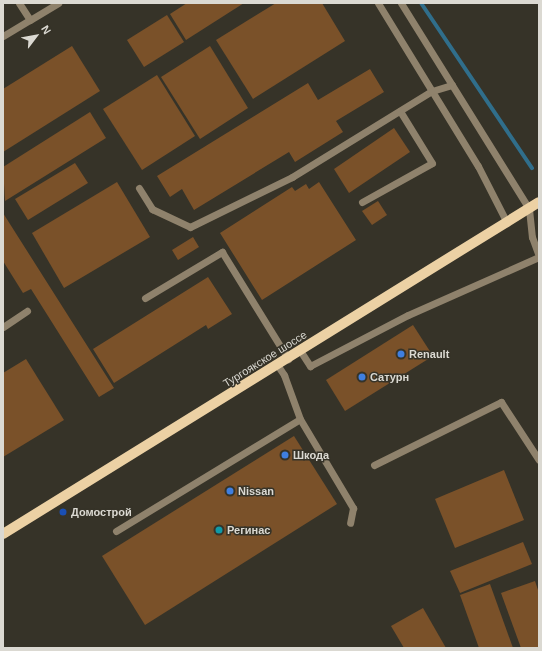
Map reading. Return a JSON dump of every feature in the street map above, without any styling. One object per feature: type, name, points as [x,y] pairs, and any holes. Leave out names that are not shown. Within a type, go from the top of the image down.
[{"type":"main road","name":"Тургоякское шоссе","points":[[3,534],[301,352],[539,202]]},
{"type":"lane","points":[[19,3],[30,20]]},
{"type":"lane","points":[[3,36],[58,3]]},
{"type":"lane","points":[[378,3],[478,166],[507,223]]},
{"type":"lane","points":[[301,352],[310,366],[408,315],[539,257],[532,237],[529,209],[401,3]]},
{"type":"lane","points":[[139,188],[152,209],[190,227],[292,177],[432,91],[452,85]]},
{"type":"lane","points":[[362,202],[432,163],[400,111]]},
{"type":"lane","points":[[145,298],[222,252],[288,359]]},
{"type":"lane","points":[[3,327],[27,311]]},
{"type":"lane","points":[[278,366],[284,375],[300,419],[353,508],[350,523]]},
{"type":"lane","points":[[374,464],[501,402],[539,460]]},
{"type":"lane","points":[[116,531],[300,419]]},
{"type":"building","points":[[187,3],[244,3],[186,40],[170,14]]},
{"type":"building","points":[[276,3],[322,3],[345,41],[253,99],[216,40]]},
{"type":"building","points":[[167,15],[184,42],[144,67],[127,40]]},
{"type":"building","points":[[72,46],[100,91],[3,152],[3,89]]},
{"type":"building","points":[[210,46],[248,108],[200,139],[161,77]]},
{"type":"building","points":[[370,69],[384,92],[336,121],[343,132],[295,162],[289,152],[194,210],[182,189],[170,197],[157,176],[308,83],[318,100]]},
{"type":"building","points":[[157,75],[195,136],[142,170],[103,109]]},
{"type":"building","points":[[90,112],[106,138],[5,201],[3,167]]},
{"type":"building","points":[[394,128],[410,152],[349,193],[334,169]]},
{"type":"building","points":[[75,163],[88,183],[28,220],[15,199]]},
{"type":"building","points":[[117,182],[150,237],[64,288],[32,233]]},
{"type":"building","points":[[319,182],[356,240],[262,300],[220,233],[292,187],[295,191],[306,184],[309,189]]},
{"type":"building","points":[[378,201],[387,215],[372,225],[362,211]]},
{"type":"building","points":[[3,213],[114,388],[99,397],[31,289],[23,293],[3,261]]},
{"type":"building","points":[[193,237],[199,247],[178,260],[172,250]]},
{"type":"building","points":[[208,277],[232,314],[208,329],[206,325],[114,383],[93,349]]},
{"type":"building","points":[[413,325],[433,356],[345,411],[326,380]]},
{"type":"building","points":[[26,359],[64,420],[3,457],[3,373]]},
{"type":"building","name":"Регинас","points":[[294,436],[337,504],[145,625],[102,556]]},
{"type":"building","points":[[504,470],[524,520],[455,548],[435,499]]},
{"type":"building","points":[[523,542],[532,564],[460,593],[450,571]]},
{"type":"building","points":[[535,581],[539,593],[539,648],[521,648],[501,593]]},
{"type":"building","points":[[490,584],[513,648],[479,648],[460,595]]},
{"type":"building","points":[[423,608],[446,648],[404,648],[391,626]]},
{"type":"waterway","points":[[421,3],[532,168]]},
{"type":"place","name":"Renault","points":[[401,354]]},
{"type":"place","name":"Сатурн","points":[[362,377]]},
{"type":"place","name":"Шкода","points":[[285,455]]},
{"type":"place","name":"Nissan","points":[[230,491]]},
{"type":"place","name":"Домострой","points":[[63,512]]},
{"type":"place","name":"Регинас","points":[[219,530]]}]
